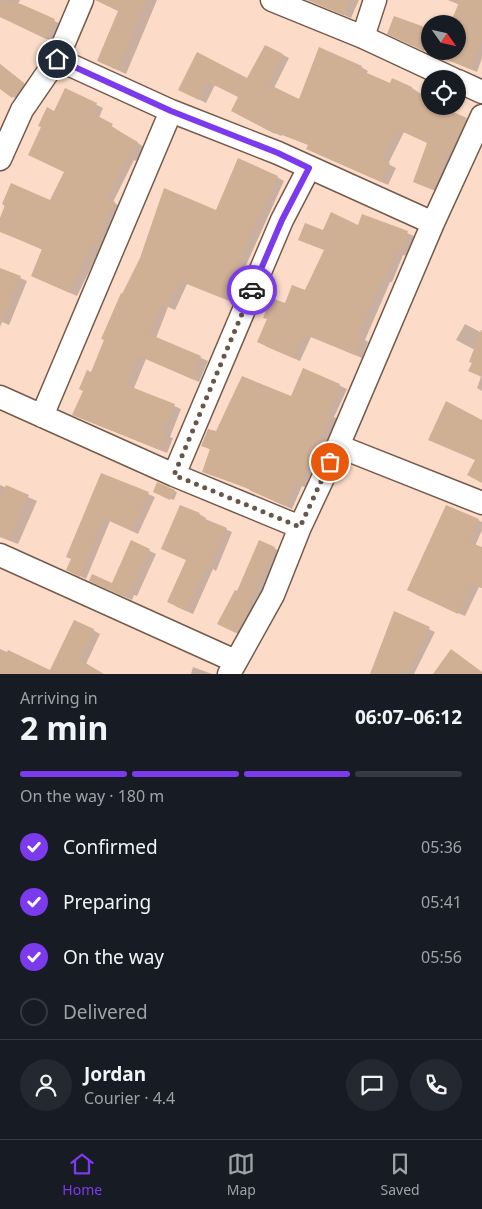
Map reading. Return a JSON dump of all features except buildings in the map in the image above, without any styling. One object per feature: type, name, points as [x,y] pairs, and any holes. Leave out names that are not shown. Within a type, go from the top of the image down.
[{"type":"street","points":[[0,159],[22,110],[57,59],[82,0]]},
{"type":"street","points":[[272,0],[363,37],[434,70]]},
{"type":"street","points":[[363,37],[375,0]]},
{"type":"street","points":[[57,59],[171,111],[278,153],[433,223]]},
{"type":"street","points":[[466,85],[482,92]]},
{"type":"street","points":[[42,416],[171,111]]},
{"type":"street","points":[[0,555],[232,667],[273,595],[300,527],[338,446],[433,223],[482,116]]},
{"type":"street","points":[[174,475],[282,220],[309,168]]},
{"type":"street","points":[[0,397],[174,475],[300,527]]},
{"type":"street","points":[[338,446],[482,503]]},
{"type":"way so far","points":[[252,290],[174,475],[300,527],[330,462]]},
{"type":"route","points":[[57,59],[171,111],[220,132],[278,153],[309,168],[282,220],[252,290]]}]
